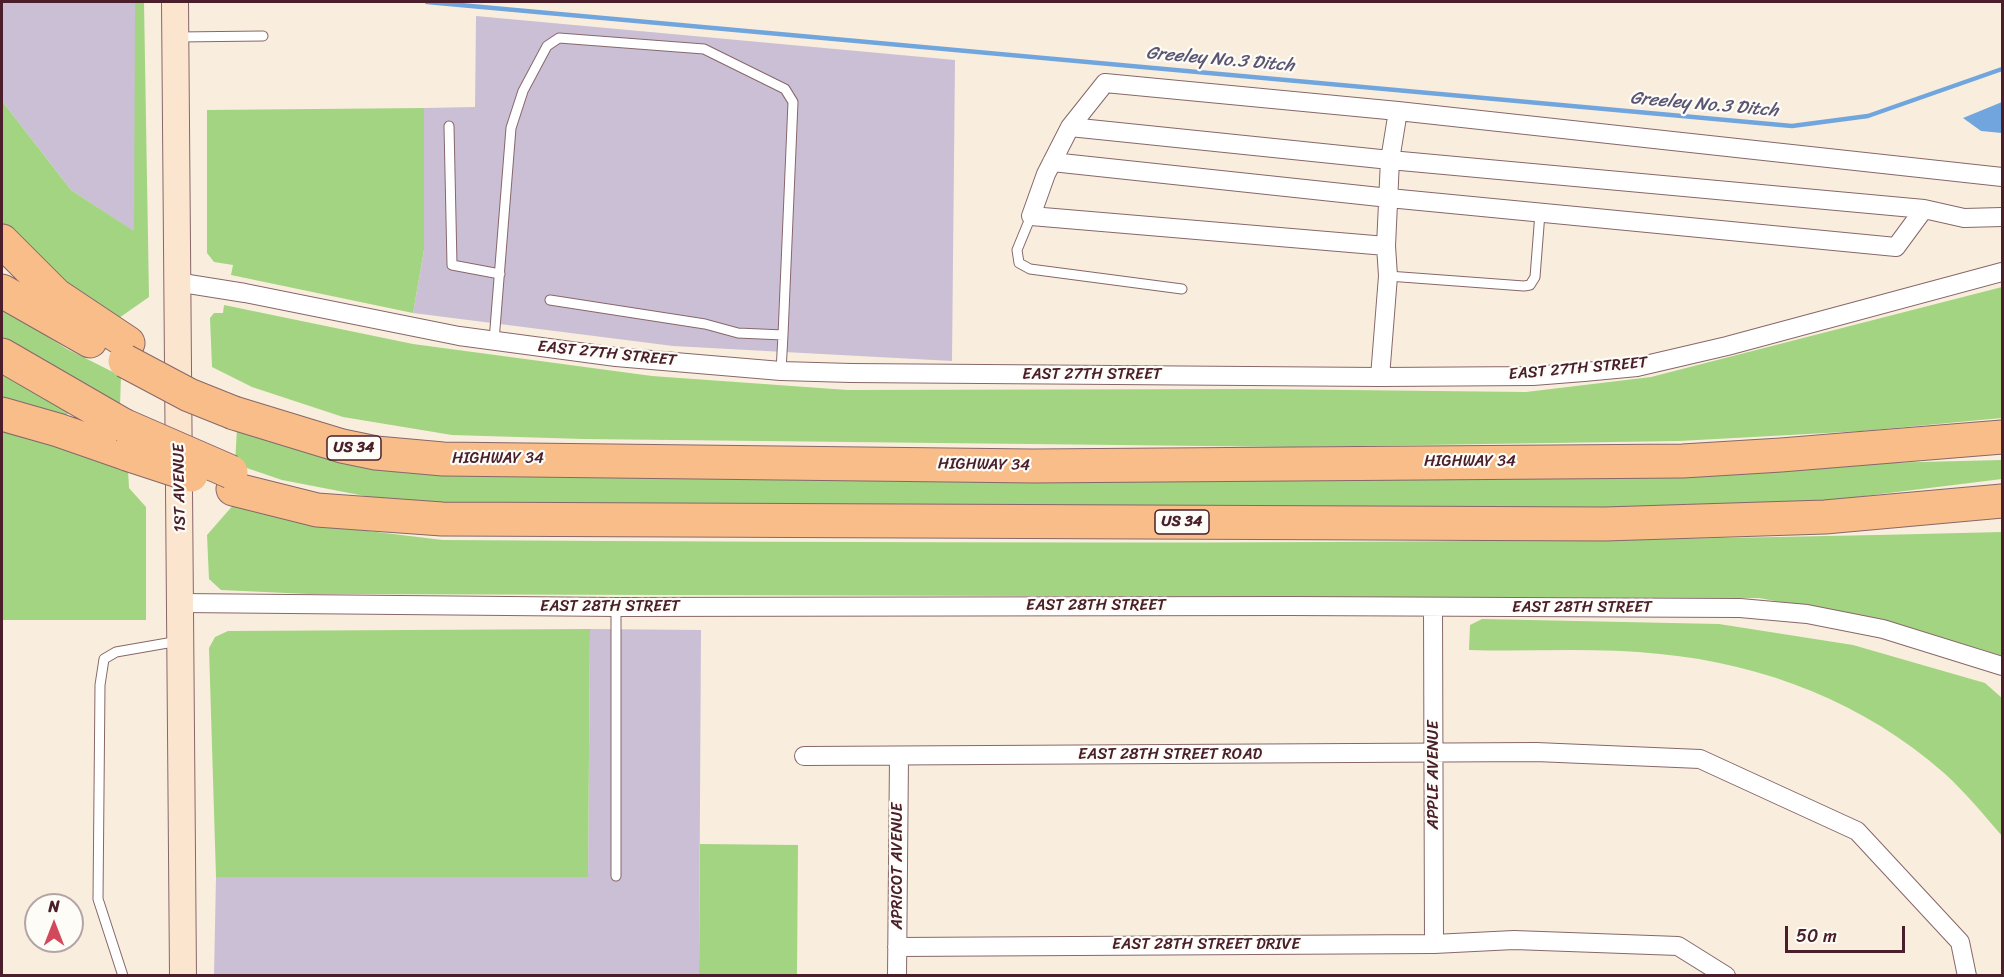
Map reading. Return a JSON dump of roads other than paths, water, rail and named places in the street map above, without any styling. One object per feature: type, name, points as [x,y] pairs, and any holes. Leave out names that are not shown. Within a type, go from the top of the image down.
[{"type":"highway","points":[[2,241],[56,295],[127,352]]},
{"type":"highway","points":[[2,291],[127,352]]},
{"type":"highway","name":"HIGHWAY 34","points":[[127,352],[187,378],[234,405],[315,427],[404,447],[478,459],[1033,466],[1683,461],[2002,437]]},
{"type":"highway","points":[[2,355],[125,440]]},
{"type":"highway","name":"US 34","points":[[2,414],[58,430],[125,440],[317,510],[441,519],[1605,524],[1825,517],[2002,501]]},
{"type":"main road","name":"1ST AVENUE","points":[[175,2],[176,282],[182,603],[183,975]]},
{"type":"street","points":[[1386,246],[1031,216],[1052,162],[1070,127],[1106,83],[1398,111],[2002,177]]},
{"type":"street","points":[[1380,377],[1388,276],[1386,246],[1390,160],[1398,111]]},
{"type":"street","points":[[1070,127],[1390,160],[1924,209],[1964,218],[2002,217]]},
{"type":"street","points":[[1052,162],[1896,248],[1924,209]]},
{"type":"street","name":"EAST 27TH STREET","points":[[176,282],[494,341],[616,357],[781,371],[1380,377],[1533,375],[1637,367],[1727,346],[2002,272]]},
{"type":"street","name":"EAST 28TH STREET","points":[[182,603],[616,607],[1740,608],[1807,614],[1883,629],[2002,666]]},
{"type":"street","name":"APPLE AVENUE","points":[[1433,607],[1434,944]]},
{"type":"street","name":"EAST 28TH STREET ROAD","points":[[804,756],[1536,752],[1700,759],[1857,831],[1960,942],[1967,975]]},
{"type":"street","name":"APRICOT AVENUE","points":[[897,975],[899,756]]},
{"type":"street","name":"EAST 28TH STREET DRIVE","points":[[897,947],[1434,944],[1514,939],[1678,946],[1726,975]]},
{"type":"lane","points":[[176,37],[263,36]]},
{"type":"lane","points":[[494,341],[511,128],[523,91],[547,45],[559,38],[704,49],[785,89],[793,102],[781,371]]},
{"type":"lane","points":[[449,126],[452,265],[500,274]]},
{"type":"lane","points":[[1388,276],[1530,285],[1536,271],[1540,213]]},
{"type":"lane","points":[[1031,216],[1017,250],[1019,263],[1030,269],[1182,289]]},
{"type":"lane","points":[[550,300],[705,324],[738,333],[783,335]]},
{"type":"lane","points":[[616,607],[616,876]]},
{"type":"lane","points":[[123,975],[98,900],[100,685],[104,659],[116,652],[182,641]]},
{"type":"water","points":[[2002,102],[2002,133],[1981,131],[1963,118]]},
{"type":"waterway","name":"Greeley No.3 Ditch","points":[[427,2],[1792,126],[1868,116],[2002,69]]}]
